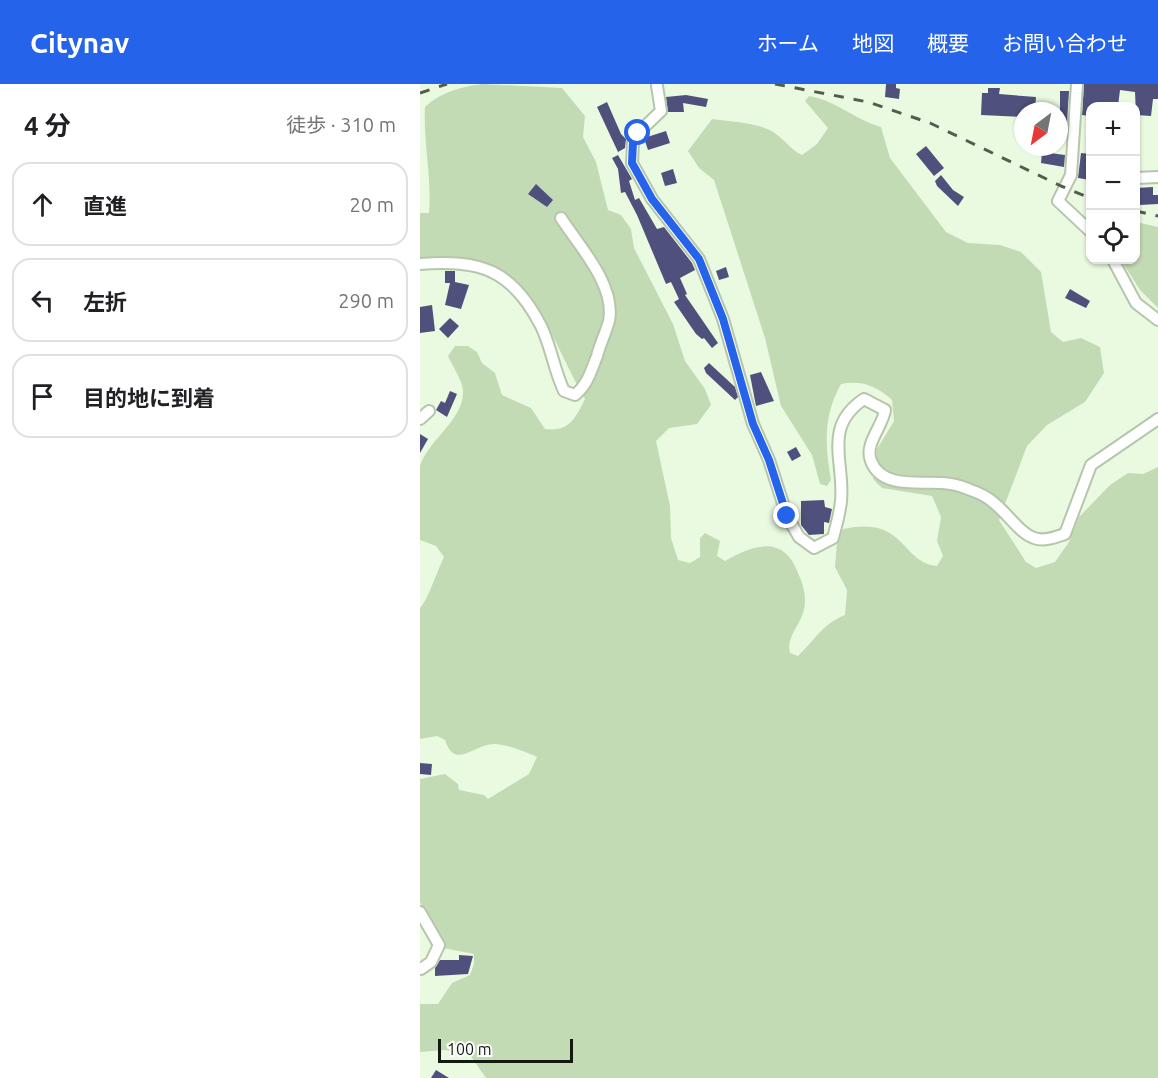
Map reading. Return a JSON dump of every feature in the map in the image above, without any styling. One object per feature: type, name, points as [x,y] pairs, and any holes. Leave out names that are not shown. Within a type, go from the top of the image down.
[{"type":"street","points":[[1077,84],[1071,175],[1058,201],[1086,227]]},
{"type":"street","points":[[657,86],[661,111],[638,133],[633,142],[632,163],[652,199],[699,259],[723,319],[753,424],[769,460],[787,516],[799,537],[814,548],[833,538],[841,501],[838,437],[843,419],[850,408],[864,399],[885,410],[869,448],[870,461],[877,471],[892,480],[921,484],[950,483],[986,495],[1034,538],[1051,539],[1065,534],[1091,465],[1158,418]]},
{"type":"street","points":[[1140,178],[1158,177]]},
{"type":"street","points":[[420,264],[450,263],[476,266],[508,280],[541,326],[564,391],[575,395],[585,387],[593,365],[609,320],[609,301],[600,279],[561,218]]},
{"type":"street","points":[[1115,264],[1136,303],[1158,320]]},
{"type":"street","points":[[420,419],[429,411]]},
{"type":"street","points":[[420,912],[439,945],[431,962],[421,969]]},
{"type":"green space","points":[[482,84],[562,88],[585,116],[583,137],[596,162],[608,210],[621,215],[631,229],[634,248],[673,324],[685,361],[705,389],[711,405],[697,424],[669,428],[656,441],[670,506],[671,538],[678,560],[690,563],[700,557],[700,538],[705,533],[720,541],[717,556],[725,561],[757,547],[767,546],[785,553],[800,577],[805,600],[802,615],[790,641],[790,653],[798,656],[830,623],[845,615],[847,590],[835,567],[837,542],[843,529],[864,526],[879,528],[891,533],[925,563],[937,566],[943,556],[937,541],[941,517],[932,496],[882,488],[873,479],[877,449],[894,421],[892,400],[868,385],[841,384],[835,396],[827,431],[827,455],[831,480],[827,486],[820,484],[812,455],[781,406],[765,338],[714,180],[699,168],[688,151],[712,119],[762,127],[776,134],[802,155],[817,144],[828,128],[805,101],[809,96],[819,98],[881,127],[890,158],[946,232],[968,243],[1000,245],[1021,252],[1041,272],[1051,332],[1063,342],[1081,338],[1100,347],[1104,373],[1085,402],[1047,425],[1027,446],[999,520],[1026,562],[1036,568],[1055,562],[1069,542],[1079,517],[1110,485],[1128,473],[1143,474],[1158,467],[1158,1078],[486,1078],[470,1055],[445,1050],[420,1052],[420,1004],[438,1004],[452,983],[470,975],[474,964],[474,954],[443,948],[420,902],[420,779],[445,774],[458,784],[459,790],[484,795],[488,799],[529,774],[537,757],[496,744],[460,755],[454,754],[445,740],[437,736],[420,739],[420,608],[444,557],[436,546],[420,540],[420,466],[424,456],[452,420],[462,401],[462,386],[448,356],[455,346],[468,346],[477,352],[482,363],[495,373],[502,395],[531,408],[545,429],[560,428],[570,423],[585,399],[542,317],[527,294],[509,276],[486,263],[457,257],[420,259],[420,213],[429,213],[430,200],[425,107],[451,91]]},
{"type":"green space","points":[[1140,223],[1158,227],[1158,308],[1140,290],[1124,264],[1140,264]]},
{"type":"building","points":[[886,84],[896,84],[896,88],[900,89],[899,99],[885,97]]},
{"type":"building","points":[[1084,84],[1158,84],[1158,99],[1153,99],[1151,116],[1140,115],[1140,102],[1135,102],[1135,92],[1120,90],[1118,102],[1086,102],[1086,116],[1082,115]]},
{"type":"building","points":[[988,88],[1000,88],[999,94],[1036,97],[1036,102],[1014,102],[1014,117],[981,115],[982,93],[988,93]]},
{"type":"building","points":[[1060,91],[1069,91],[1068,107],[1068,102],[1060,102]]},
{"type":"building","points":[[686,95],[708,99],[706,107],[683,103],[684,112],[668,112],[666,97]]},
{"type":"building","points":[[607,102],[621,134],[626,139],[625,148],[618,152],[597,107]]},
{"type":"building","points":[[666,131],[670,143],[648,150],[644,138]]},
{"type":"building","points":[[926,146],[944,168],[934,176],[916,154]]},
{"type":"building","points":[[1081,153],[1086,154],[1086,179],[1078,178]]},
{"type":"building","points":[[618,155],[632,179],[629,181],[635,200],[639,198],[657,229],[664,227],[692,263],[695,270],[680,278],[687,294],[685,295],[718,343],[712,348],[704,338],[696,334],[674,302],[679,299],[671,282],[666,284],[637,215],[625,192],[621,193],[618,169],[612,158]]},
{"type":"building","points":[[1042,156],[1065,156],[1064,167],[1041,163]]},
{"type":"building","points":[[673,169],[677,183],[665,186],[661,173]]},
{"type":"building","points":[[941,175],[953,190],[964,197],[958,206],[937,186],[935,181]]},
{"type":"building","points":[[536,184],[553,200],[547,207],[528,194]]},
{"type":"building","points":[[1153,187],[1153,195],[1158,195],[1158,204],[1140,205],[1140,188]]},
{"type":"building","points":[[726,267],[729,277],[719,280],[716,271]]},
{"type":"building","points":[[445,271],[455,271],[455,282],[469,285],[461,309],[445,305],[450,283],[445,283]]},
{"type":"building","points":[[1070,289],[1090,301],[1086,308],[1065,298]]},
{"type":"building","points":[[432,305],[435,331],[420,333],[420,307]]},
{"type":"building","points":[[450,318],[459,326],[448,338],[439,329]]},
{"type":"building","points":[[709,363],[735,387],[738,397],[735,400],[706,373],[704,368]]},
{"type":"building","points":[[761,372],[774,401],[756,406],[750,375]]},
{"type":"building","points":[[450,391],[457,394],[447,417],[436,410],[441,401],[445,403]]},
{"type":"building","points":[[420,434],[428,439],[420,453]]},
{"type":"building","points":[[796,447],[801,456],[792,461],[787,452]]},
{"type":"building","points":[[824,500],[825,507],[832,509],[829,523],[824,522],[824,534],[809,535],[801,525],[801,501]]},
{"type":"building","points":[[420,763],[432,764],[431,775],[420,774]]},
{"type":"building","points":[[459,955],[473,956],[468,974],[435,976],[435,968],[440,960],[459,960]]},
{"type":"building","points":[[436,1070],[449,1078],[431,1078]]},
{"type":"railway","points":[[420,93],[447,84]]},
{"type":"railway","points":[[775,84],[868,102],[930,123],[1086,196]]},
{"type":"railway","points":[[1140,212],[1158,216]]},
{"type":"route","points":[[638,133],[633,142],[632,163],[638,178],[652,199],[699,259],[723,319],[753,424],[769,460],[774,482],[787,516]]}]
